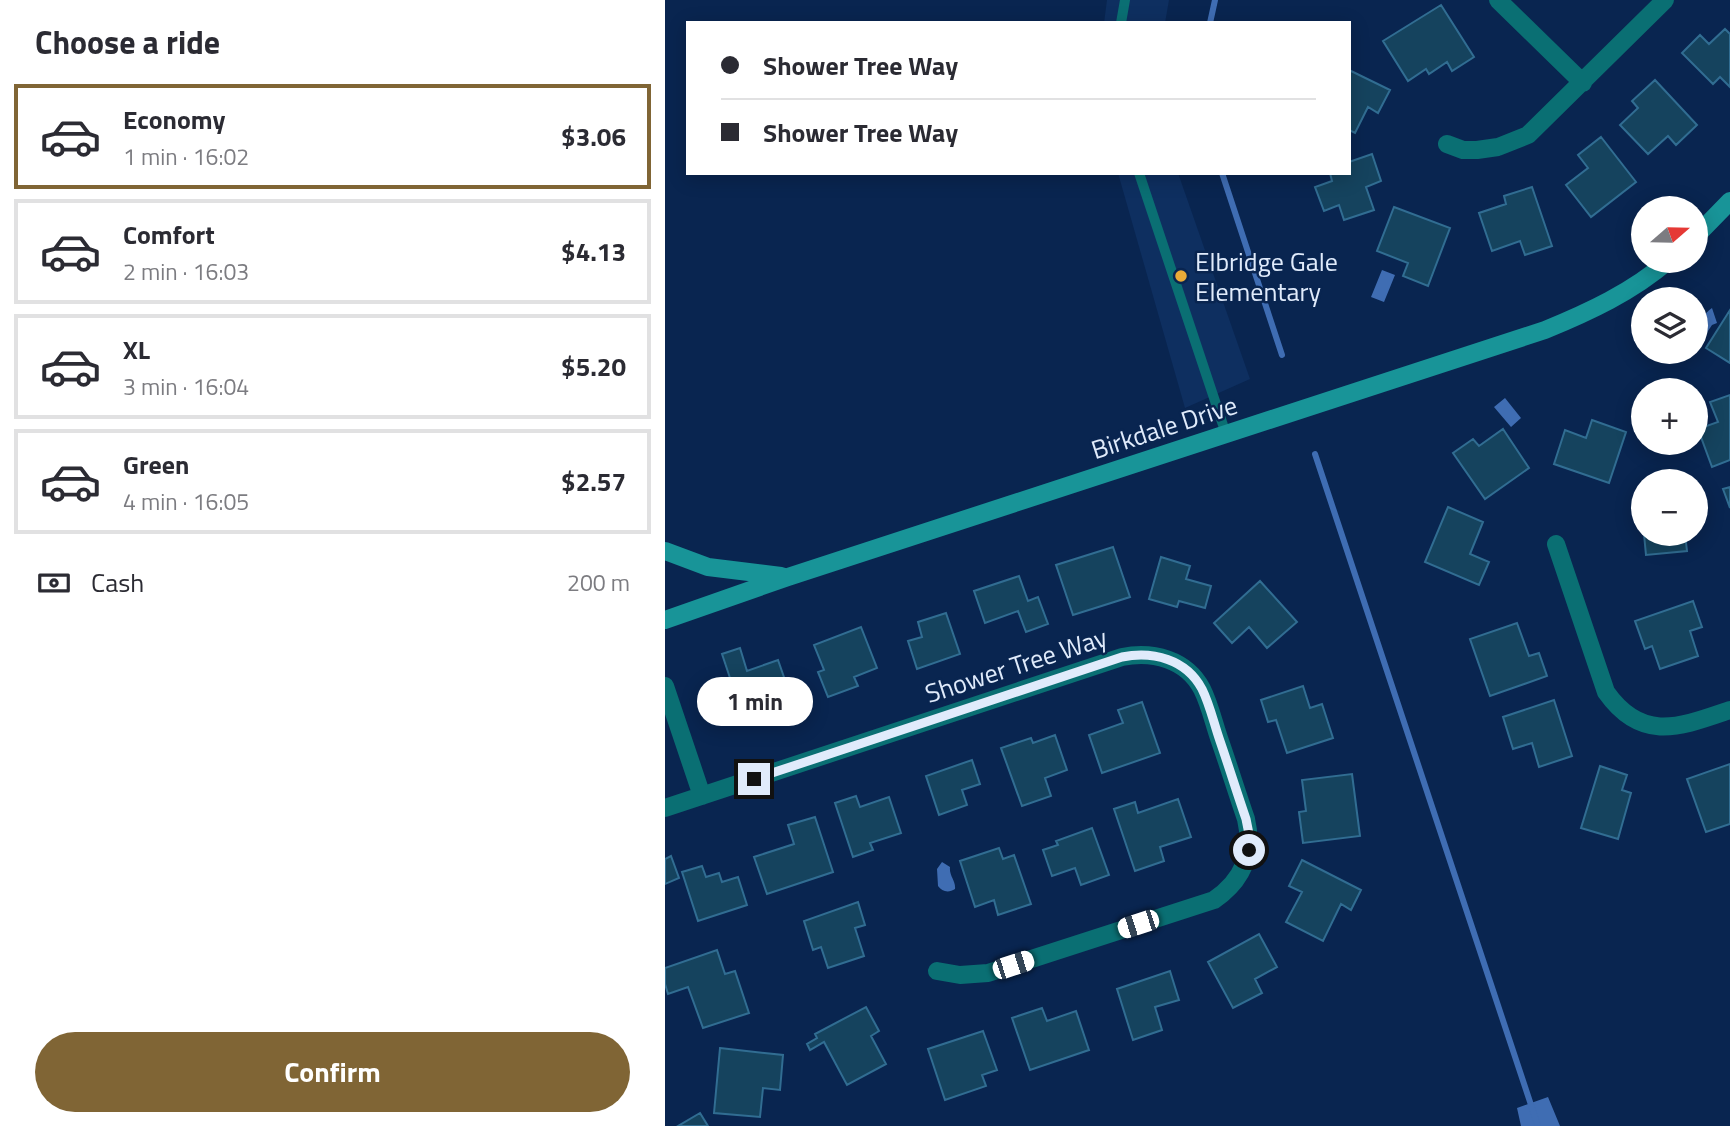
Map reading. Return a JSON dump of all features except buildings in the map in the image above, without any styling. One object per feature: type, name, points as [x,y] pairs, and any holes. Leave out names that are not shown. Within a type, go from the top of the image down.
[{"type":"street","points":[[1498,0],[1583,83]]},
{"type":"street","points":[[1447,145],[1463,150],[1477,150],[1514,142],[1528,135],[1665,0]]},
{"type":"street","points":[[1708,224],[1730,201]]},
{"type":"street","name":"Birkdale Drive","points":[[665,620],[788,577],[1545,330],[1591,311],[1651,273]]},
{"type":"street","points":[[1556,544],[1606,692],[1615,705],[1627,716],[1657,727],[1672,728],[1730,710]]},
{"type":"street","points":[[665,551],[708,567],[788,577]]},
{"type":"street","name":"Shower Tree Way","points":[[665,808],[1122,657],[1152,655],[1182,666],[1202,690],[1246,819],[1249,850],[1237,879],[1227,891],[1214,900],[988,973],[960,975],[937,971]]},
{"type":"street","points":[[665,686],[702,796]]},
{"type":"lane","points":[[1121,21],[1125,0]]},
{"type":"lane","points":[[1140,175],[1226,434]]},
{"type":"shaded area","points":[[1107,0],[1169,0],[1165,21],[1104,21]]},
{"type":"shaded area","name":"Elbridge Gale Elementary","points":[[1119,175],[1179,175],[1250,379],[1185,408]]},
{"type":"shaded area","points":[[1382,270],[1395,275],[1384,302],[1371,297]]},
{"type":"shaded area","points":[[1712,308],[1717,323],[1708,331],[1708,311]]},
{"type":"shaded area","points":[[1505,398],[1521,418],[1511,427],[1494,407]]},
{"type":"shaded area","points":[[942,862],[950,867],[955,889],[950,891],[944,891],[938,886],[937,869]]},
{"type":"shaded area","points":[[1548,1097],[1560,1126],[1521,1126],[1517,1108]]},
{"type":"waterway","points":[[1210,21],[1215,0]]},
{"type":"waterway","points":[[1223,175],[1282,355]]},
{"type":"waterway","points":[[1315,454],[1538,1126]]},
{"type":"place","name":"Elbridge Gale Elementary","points":[[1181,276]]},
{"type":"route","points":[[754,779],[1122,657],[1152,655],[1182,666],[1202,690],[1246,819],[1249,850]]}]
